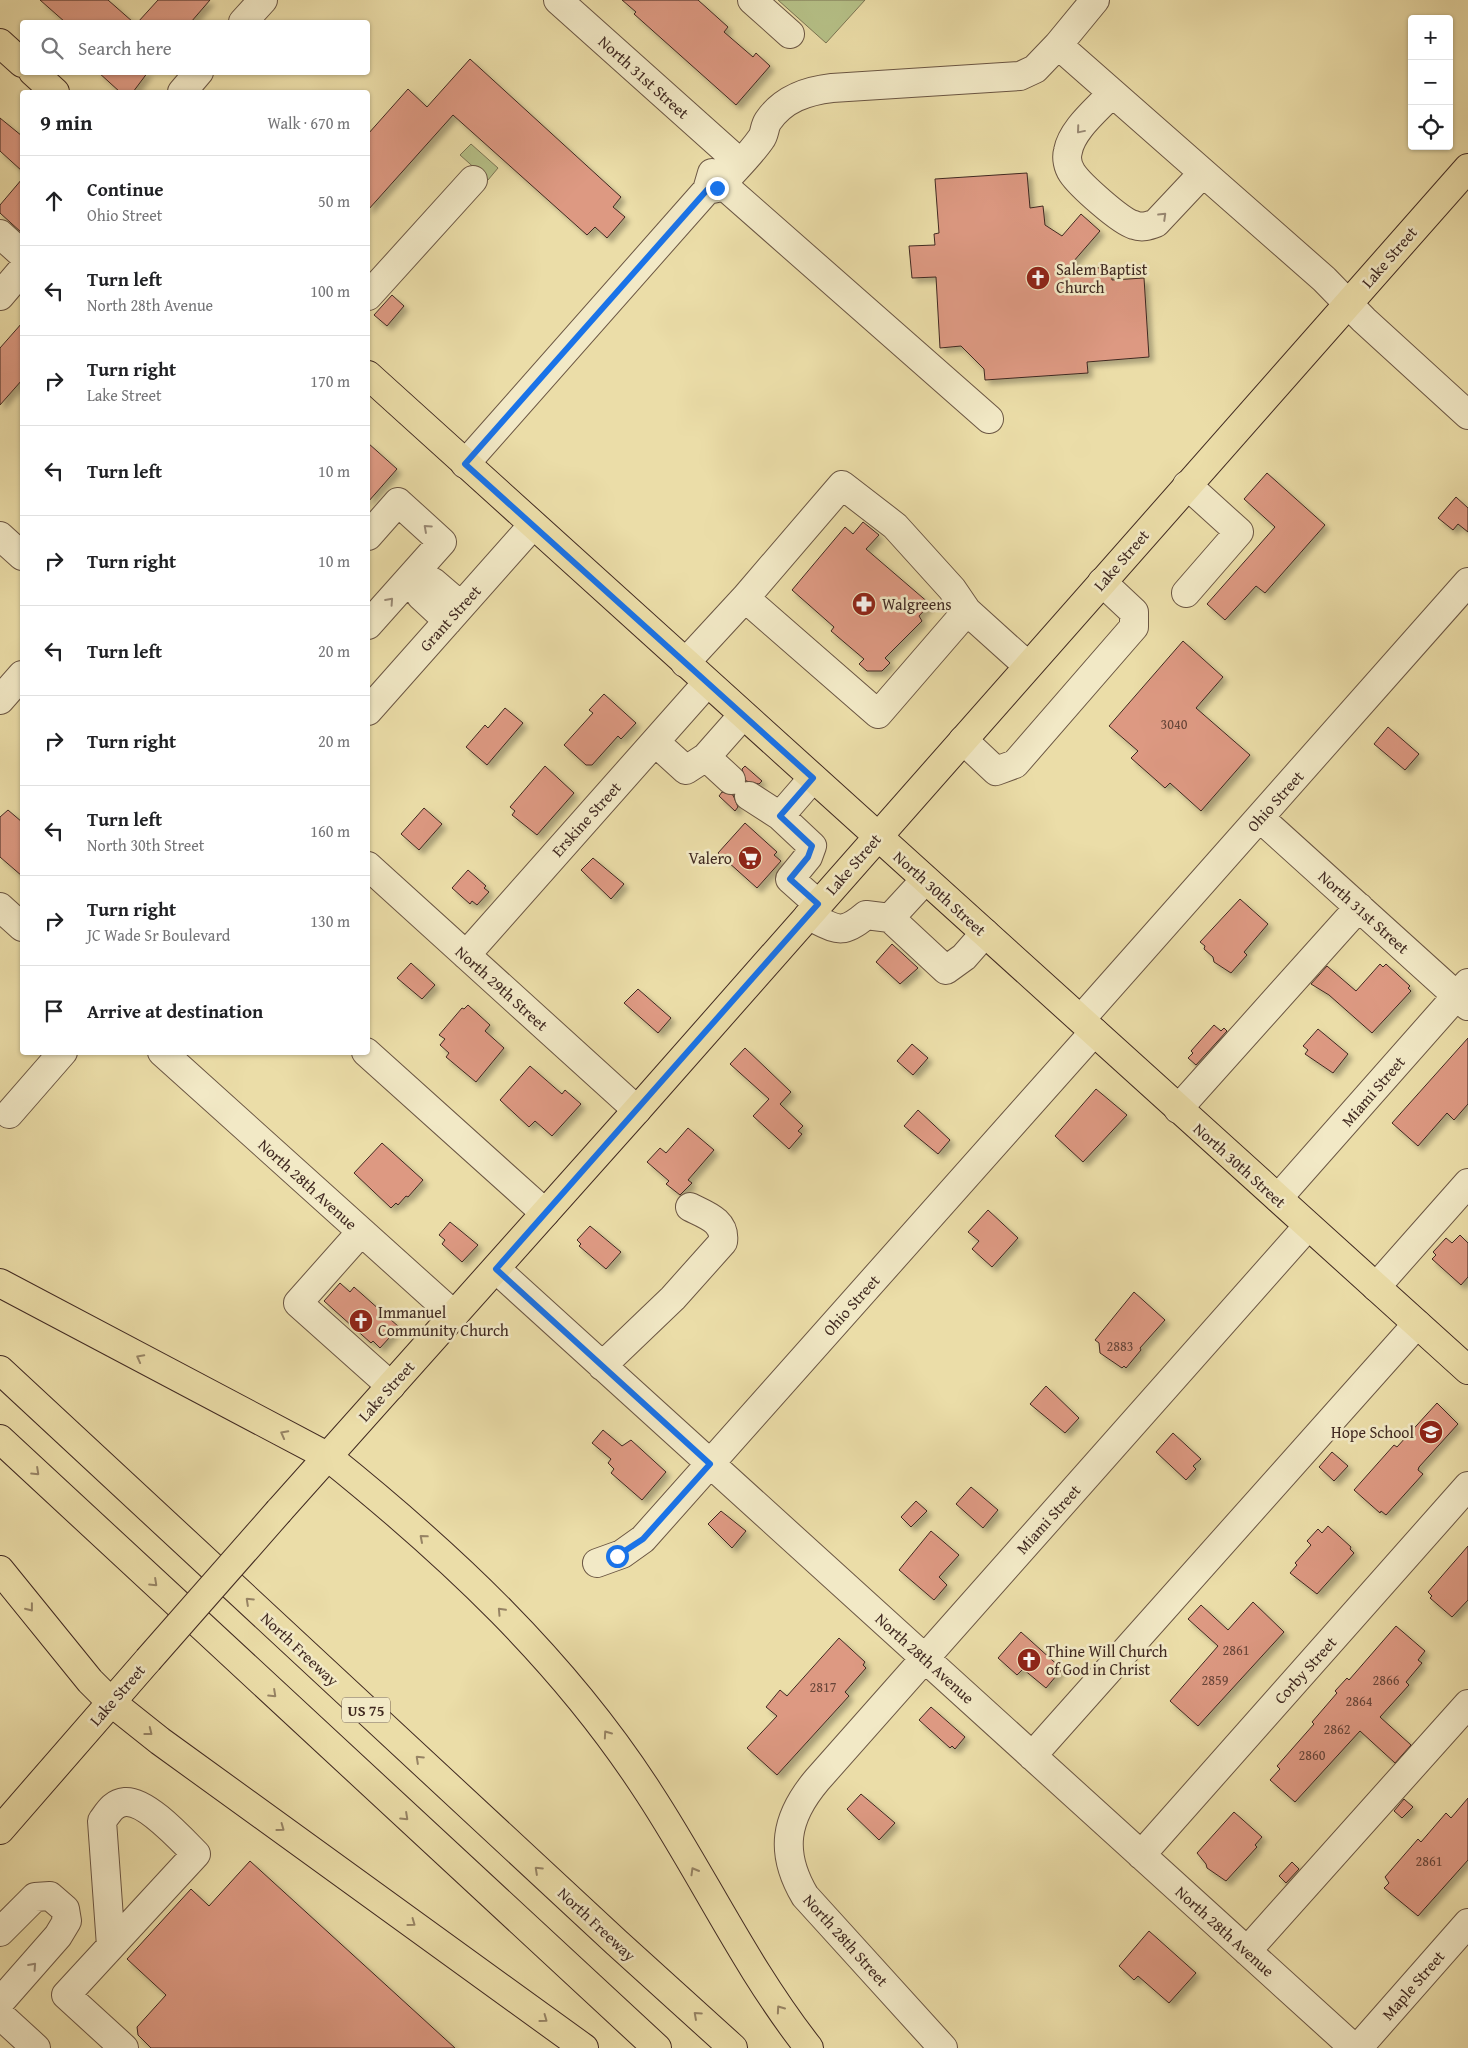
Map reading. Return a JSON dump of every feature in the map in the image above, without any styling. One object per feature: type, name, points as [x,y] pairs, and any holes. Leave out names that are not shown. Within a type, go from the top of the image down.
[{"type":"main road","points":[[0,43],[20,61]]},
{"type":"main road","points":[[36,75],[54,90]]},
{"type":"main road","name":"Lake Street","points":[[0,1830],[327,1456],[637,1110],[1468,168]]},
{"type":"main road","name":"North 30th Street","points":[[370,377],[1468,1370]]},
{"type":"main road","points":[[0,1283],[327,1456],[362,1484],[487,1595],[585,1703],[649,1793],[751,1965],[809,2048]]},
{"type":"main road","name":"North Freeway","points":[[0,1370],[594,1922],[733,2048]]},
{"type":"main road","points":[[0,1439],[657,2048]]},
{"type":"main road","points":[[0,1570],[81,1671],[111,1702],[160,1741],[584,2048]]},
{"type":"street","points":[[245,20],[263,0]]},
{"type":"street","points":[[752,0],[790,34]]},
{"type":"street","points":[[465,464],[715,187],[760,140],[767,123],[789,100],[817,90],[1020,76],[1035,69],[1058,45],[1095,0]]},
{"type":"street","name":"North 31st Street","points":[[574,5],[730,153]]},
{"type":"street","points":[[1058,45],[1324,279],[1348,304],[1468,414]]},
{"type":"street","points":[[184,90],[196,75]]},
{"type":"street","points":[[1112,93],[1071,141],[1067,159],[1072,174],[1106,205],[1128,223],[1136,226],[1151,225],[1163,218],[1203,173]]},
{"type":"street","points":[[767,123],[752,128],[711,173],[715,187],[989,419]]},
{"type":"street","points":[[370,294],[473,180]]},
{"type":"street","points":[[0,234],[20,252]]},
{"type":"street","points":[[0,296],[20,272]]},
{"type":"street","points":[[685,663],[745,598],[842,485],[895,526],[952,589],[967,611],[1028,666]]},
{"type":"street","points":[[1186,593],[1239,532],[1187,485]]},
{"type":"street","points":[[370,534],[398,502],[442,542],[416,580],[370,623]]},
{"type":"street","name":"Grant Street","points":[[370,709],[533,525]]},
{"type":"street","points":[[0,536],[20,554]]},
{"type":"street","points":[[416,580],[421,596],[454,614]]},
{"type":"street","points":[[963,740],[996,771],[1015,764],[1134,627],[1134,612],[1102,582]]},
{"type":"street","name":"Ohio Street","points":[[597,1563],[622,1554],[643,1539],[710,1464],[1088,1026],[1260,818],[1468,582]]},
{"type":"street","points":[[745,598],[878,714],[967,611]]},
{"type":"street","points":[[0,700],[20,677]]},
{"type":"street","name":"Erskine Street","points":[[466,955],[707,683]]},
{"type":"street","points":[[654,742],[686,770],[706,757],[743,715]]},
{"type":"street","points":[[706,757],[740,788],[780,816],[812,846],[808,857],[790,879],[813,910],[845,929],[852,927],[866,915],[890,918],[946,970],[964,956],[985,933]]},
{"type":"street","points":[[780,816],[813,778]]},
{"type":"street","name":"North 31st Street","points":[[1260,818],[1359,907],[1464,995]]},
{"type":"street","name":"North 29th Street","points":[[370,868],[637,1110]]},
{"type":"street","points":[[890,918],[925,880]]},
{"type":"street","points":[[0,907],[20,925]]},
{"type":"street","points":[[1178,1109],[1359,907]]},
{"type":"street","name":"Miami Street","points":[[1278,1198],[1464,995]]},
{"type":"street","points":[[9,1114],[60,1055]]},
{"type":"street","name":"North 28th Avenue","points":[[165,1055],[454,1315]]},
{"type":"street","points":[[369,1055],[545,1213]]},
{"type":"street","points":[[1376,1288],[1468,1183]]},
{"type":"street","points":[[602,1366],[673,1298],[722,1242],[724,1234],[717,1222],[690,1207]]},
{"type":"street","name":"Miami Street","points":[[793,1816],[811,1787],[1308,1226]]},
{"type":"street","points":[[361,1232],[298,1303],[390,1386]]},
{"type":"street","name":"North 28th Avenue","points":[[496,1269],[1354,2048]]},
{"type":"street","points":[[1032,1756],[1417,1324]]},
{"type":"street","name":"Corby Street","points":[[1141,1854],[1468,1486]]},
{"type":"street","points":[[1247,1951],[1468,1704]]},
{"type":"street","points":[[111,1946],[102,1821],[114,1806],[125,1802],[152,1814],[196,1854],[66,1995],[124,2048]]},
{"type":"street","name":"North 28th Street","points":[[793,1816],[788,1851],[795,1877],[805,1896],[943,2048]]},
{"type":"street","points":[[0,1932],[35,1896],[50,1896],[65,1909],[67,1920],[58,1936],[0,2002]]},
{"type":"street","name":"Maple Street","points":[[1358,2048],[1468,1923]]},
{"type":"street","points":[[0,2015],[36,2048]]},
{"type":"green space","points":[[778,0],[865,0],[826,43]]},
{"type":"green space","points":[[471,144],[498,168],[488,180],[460,155]]},
{"type":"building","points":[[40,0],[108,0],[131,20],[63,20]]},
{"type":"building","points":[[158,0],[210,0],[193,20],[140,20]]},
{"type":"building","points":[[622,0],[698,0],[728,27],[724,32],[753,57],[756,53],[770,66],[736,105],[634,14],[636,12]]},
{"type":"building","points":[[470,59],[621,197],[613,207],[625,217],[607,238],[595,227],[587,235],[453,115],[370,208],[370,132],[408,89],[427,107]]},
{"type":"building","points":[[101,75],[146,75],[134,90],[118,90]]},
{"type":"building","points":[[0,118],[20,134],[20,169],[0,151]]},
{"type":"building","points":[[1027,173],[1030,208],[1043,206],[1045,225],[1062,236],[1081,214],[1100,231],[1066,270],[1111,267],[1112,280],[1144,278],[1149,357],[1087,362],[1088,373],[985,380],[984,369],[961,346],[940,348],[936,277],[912,278],[909,246],[935,245],[934,234],[939,233],[935,179]]},
{"type":"building","points":[[20,181],[20,231],[0,213],[0,205]]},
{"type":"building","points":[[392,295],[404,306],[387,326],[374,315]]},
{"type":"building","points":[[20,325],[20,382],[0,405],[0,348]]},
{"type":"building","points":[[370,445],[397,469],[370,500]]},
{"type":"building","points":[[1267,473],[1325,525],[1265,593],[1256,586],[1225,620],[1207,604],[1275,527],[1244,499]]},
{"type":"building","points":[[1456,497],[1468,508],[1468,532],[1458,524],[1453,530],[1438,518]]},
{"type":"building","points":[[863,522],[879,535],[866,549],[930,604],[919,616],[922,621],[885,658],[890,663],[882,671],[867,671],[859,664],[864,659],[831,631],[834,627],[792,590],[845,527],[853,534]]},
{"type":"building","points":[[1183,641],[1223,677],[1196,708],[1250,755],[1201,811],[1170,783],[1165,788],[1131,758],[1138,751],[1109,726]]},
{"type":"building","points":[[604,694],[636,723],[621,739],[618,736],[592,765],[586,765],[564,745],[593,713],[589,710]]},
{"type":"building","points":[[505,708],[523,723],[487,765],[466,747],[485,725],[488,728]]},
{"type":"building","points":[[1388,727],[1419,754],[1405,770],[1374,744]]},
{"type":"building","points":[[545,766],[574,793],[537,835],[512,815],[515,811],[510,807]]},
{"type":"building","points":[[745,766],[762,781],[759,784],[746,781],[742,769]]},
{"type":"building","points":[[722,792],[733,795],[738,807],[735,811],[719,796]]},
{"type":"building","points":[[424,808],[442,824],[419,850],[401,834]]},
{"type":"building","points":[[8,810],[20,820],[20,874],[0,857],[0,817]]},
{"type":"building","points":[[745,823],[777,852],[774,855],[781,861],[757,888],[718,853]]},
{"type":"building","points":[[593,858],[624,884],[611,899],[581,870]]},
{"type":"building","points":[[468,870],[486,886],[484,888],[489,892],[477,905],[472,901],[470,904],[452,888]]},
{"type":"building","points":[[1240,899],[1268,924],[1244,952],[1247,955],[1231,973],[1214,962],[1213,957],[1204,949],[1205,946],[1200,942]]},
{"type":"building","points":[[892,944],[918,968],[900,984],[876,962]]},
{"type":"building","points":[[411,963],[435,985],[422,999],[397,978]]},
{"type":"building","points":[[1380,964],[1383,967],[1386,964],[1410,986],[1408,988],[1411,991],[1372,1033],[1329,995],[1311,984],[1327,966],[1356,991]]},
{"type":"building","points":[[638,989],[671,1018],[658,1033],[624,1003]]},
{"type":"building","points":[[468,1005],[490,1025],[485,1031],[504,1048],[476,1082],[446,1057],[449,1053],[440,1045],[445,1039],[439,1035],[462,1008],[464,1009]]},
{"type":"building","points":[[1214,1025],[1221,1031],[1224,1028],[1227,1031],[1196,1065],[1188,1058],[1193,1053],[1191,1051]]},
{"type":"building","points":[[1318,1029],[1348,1054],[1333,1073],[1305,1054],[1308,1050],[1303,1046]]},
{"type":"building","points":[[1468,1038],[1468,1104],[1454,1120],[1447,1113],[1418,1146],[1392,1123]]},
{"type":"building","points":[[912,1044],[928,1058],[913,1075],[897,1061]]},
{"type":"building","points":[[745,1048],[791,1092],[780,1104],[803,1126],[798,1131],[802,1134],[789,1149],[753,1116],[769,1099],[730,1064]]},
{"type":"building","points":[[530,1066],[562,1094],[565,1090],[581,1104],[552,1136],[535,1121],[529,1127],[500,1100]]},
{"type":"building","points":[[1096,1089],[1127,1115],[1083,1162],[1055,1136]]},
{"type":"building","points":[[918,1110],[950,1140],[938,1154],[904,1126]]},
{"type":"building","points":[[688,1128],[714,1150],[688,1180],[692,1183],[680,1195],[666,1184],[669,1181],[647,1162],[660,1148],[666,1153]]},
{"type":"building","points":[[382,1143],[423,1180],[408,1197],[406,1196],[398,1205],[396,1203],[391,1208],[354,1173]]},
{"type":"building","points":[[988,1210],[1018,1238],[992,1267],[972,1249],[979,1241],[968,1232]]},
{"type":"building","points":[[450,1222],[478,1245],[462,1262],[442,1244],[445,1240],[439,1235]]},
{"type":"building","points":[[590,1226],[621,1252],[606,1269],[579,1246],[581,1244],[577,1240]]},
{"type":"building","points":[[1460,1235],[1468,1243],[1468,1277],[1461,1285],[1432,1259],[1436,1255],[1433,1252],[1446,1238],[1452,1243]]},
{"type":"building","points":[[340,1283],[350,1292],[354,1287],[399,1327],[380,1348],[373,1341],[371,1343],[324,1301]]},
{"type":"building","points":[[1134,1292],[1165,1320],[1140,1348],[1141,1350],[1126,1368],[1124,1366],[1122,1368],[1100,1353],[1099,1343],[1095,1340]]},
{"type":"building","points":[[1046,1386],[1079,1418],[1065,1433],[1030,1404]]},
{"type":"building","points":[[1437,1403],[1458,1424],[1419,1467],[1418,1470],[1423,1474],[1386,1515],[1381,1511],[1380,1513],[1354,1490],[1394,1445],[1397,1447]]},
{"type":"building","points":[[603,1430],[622,1446],[631,1440],[666,1472],[642,1500],[611,1473],[614,1469],[608,1463],[611,1459],[592,1443]]},
{"type":"building","points":[[1173,1433],[1201,1459],[1193,1466],[1196,1469],[1186,1480],[1156,1452]]},
{"type":"building","points":[[1332,1452],[1348,1466],[1334,1481],[1319,1467]]},
{"type":"building","points":[[971,1487],[998,1510],[983,1528],[956,1504]]},
{"type":"building","points":[[916,1501],[927,1511],[911,1527],[901,1517]]},
{"type":"building","points":[[721,1511],[746,1531],[732,1548],[708,1524]]},
{"type":"building","points":[[1328,1526],[1351,1547],[1350,1549],[1354,1553],[1317,1594],[1290,1573],[1297,1565],[1295,1563],[1311,1545],[1307,1541],[1318,1529],[1322,1533]]},
{"type":"building","points":[[931,1531],[959,1555],[939,1577],[947,1585],[934,1600],[899,1570]]},
{"type":"building","points":[[1468,1546],[1468,1600],[1452,1617],[1430,1598],[1432,1596],[1428,1592]]},
{"type":"building","points":[[1253,1602],[1284,1632],[1198,1726],[1170,1701],[1218,1646],[1188,1619],[1201,1605],[1228,1630]]},
{"type":"building","points":[[1396,1626],[1425,1651],[1418,1660],[1422,1663],[1406,1682],[1409,1685],[1380,1717],[1411,1745],[1395,1763],[1360,1731],[1295,1802],[1270,1780],[1280,1769],[1277,1766],[1314,1724],[1312,1722],[1337,1693],[1335,1691],[1347,1678],[1349,1680]]},
{"type":"building","points":[[1021,1632],[1062,1669],[1046,1688],[1023,1669],[1017,1675],[998,1658]]},
{"type":"building","points":[[839,1638],[865,1662],[863,1665],[866,1668],[845,1692],[849,1696],[777,1775],[747,1748],[777,1716],[766,1707],[780,1690],[787,1696]]},
{"type":"building","points":[[931,1707],[965,1737],[955,1749],[952,1746],[950,1748],[919,1720]]},
{"type":"building","points":[[861,1794],[895,1823],[879,1840],[847,1809]]},
{"type":"building","points":[[1468,1798],[1468,1860],[1418,1916],[1384,1888],[1389,1883],[1385,1877],[1418,1839],[1421,1842],[1446,1813],[1451,1818]]},
{"type":"building","points":[[1404,1799],[1413,1807],[1402,1818],[1394,1811]]},
{"type":"building","points":[[1234,1812],[1262,1837],[1255,1845],[1257,1847],[1226,1881],[1207,1868],[1197,1853]]},
{"type":"building","points":[[250,1861],[455,2048],[151,2048],[138,2035],[137,2027],[166,1995],[127,1959],[191,1889],[209,1906]]},
{"type":"building","points":[[1292,1862],[1299,1869],[1286,1883],[1279,1876]]},
{"type":"building","points":[[1149,1931],[1196,1973],[1169,2003],[1138,1976],[1134,1980],[1119,1966]]},
{"type":"place","name":"Salem Baptist Church","points":[[1038,278]]},
{"type":"place","name":"Walgreens","points":[[864,604]]},
{"type":"place","name":"Valero","points":[[750,858]]},
{"type":"place","name":"Immanuel Community Church","points":[[361,1321]]},
{"type":"place","name":"Hope School","points":[[1431,1432]]},
{"type":"place","name":"Thine Will Church of God in Christ","points":[[1029,1660]]},
{"type":"route","points":[[617,1556],[643,1539],[710,1464],[496,1269],[818,904],[790,879],[808,857],[812,846],[780,816],[813,778],[465,464],[707,190],[717,188]]}]
